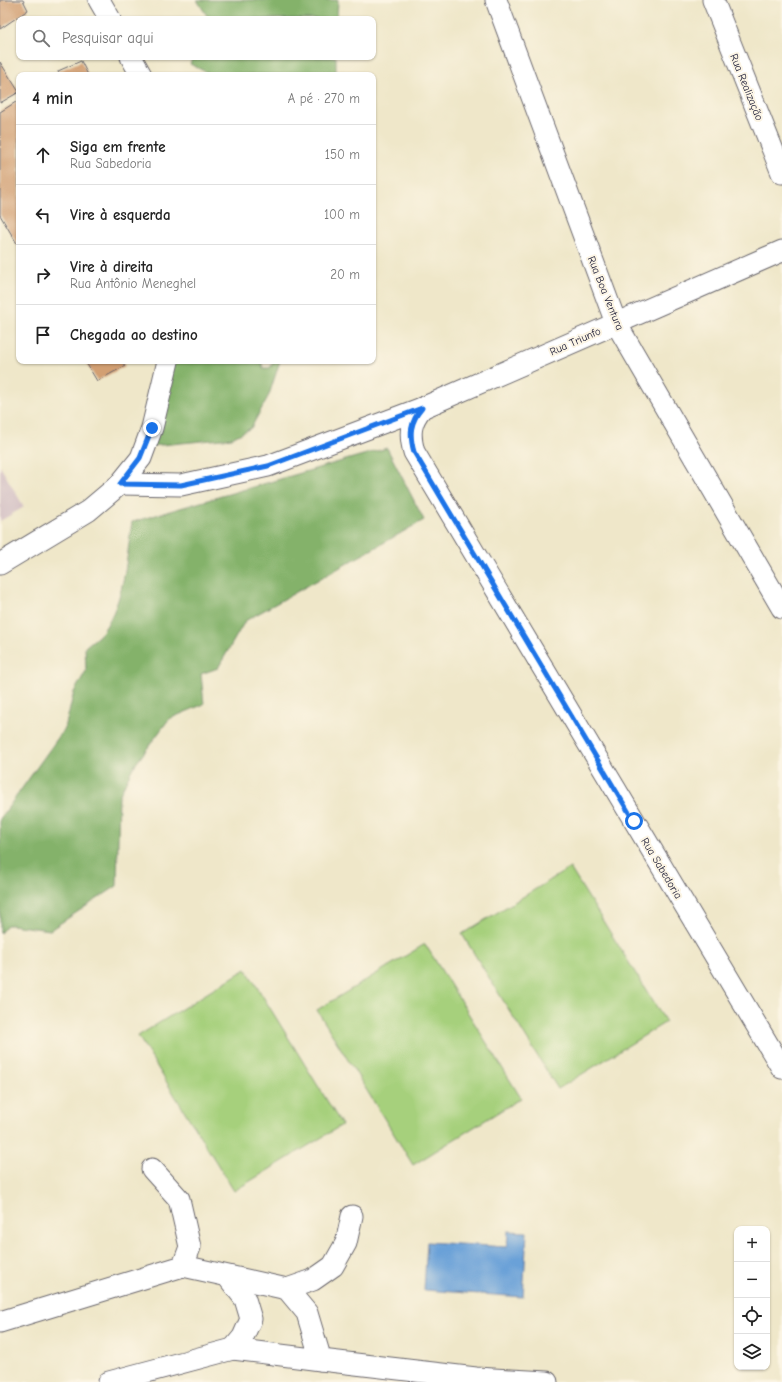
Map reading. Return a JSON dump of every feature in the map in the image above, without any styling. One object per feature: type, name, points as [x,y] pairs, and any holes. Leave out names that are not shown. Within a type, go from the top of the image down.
[{"type":"street","points":[[99,0],[108,16]]},
{"type":"street","name":"Rua Boa Ventura","points":[[496,0],[616,323],[782,608]]},
{"type":"street","name":"Rua Realização","points":[[713,0],[782,173]]},
{"type":"street","points":[[133,60],[139,72]]},
{"type":"street","name":"Rua Triunfo","points":[[120,484],[181,485],[268,466],[419,412],[616,323],[782,251]]},
{"type":"street","points":[[0,564],[88,511],[120,484],[140,458],[152,428],[167,364]]},
{"type":"street","name":"Rua Sabedoria","points":[[419,412],[410,438],[414,452],[782,1067]]},
{"type":"street","points":[[152,1169],[179,1199],[190,1247],[183,1266]]},
{"type":"street","points":[[0,1322],[183,1266],[287,1289],[313,1280],[334,1266],[346,1243],[352,1216]]},
{"type":"street","points":[[227,1276],[245,1299],[251,1319],[243,1337],[233,1349]]},
{"type":"street","points":[[287,1289],[307,1313],[321,1360]]},
{"type":"street","points":[[109,1382],[233,1349],[476,1378],[547,1382]]},
{"type":"shaded area","points":[[0,466],[24,507],[0,521]]},
{"type":"green space","points":[[197,0],[338,0],[337,16],[207,16]]},
{"type":"green space","points":[[192,60],[336,60],[336,72],[206,72],[190,64]]},
{"type":"green space","points":[[169,364],[262,364],[263,368],[270,368],[272,364],[279,364],[269,395],[251,428],[232,438],[151,446]]},
{"type":"green space","points":[[387,448],[424,520],[245,621],[218,668],[201,674],[204,704],[169,719],[132,769],[119,796],[117,886],[50,930],[7,925],[0,933],[0,819],[65,728],[74,692],[86,671],[85,647],[103,631],[116,606],[124,579],[132,522]]},
{"type":"green space","points":[[570,868],[666,1022],[558,1089],[462,934]]},
{"type":"green space","points":[[425,944],[521,1098],[413,1165],[317,1010]]},
{"type":"green space","points":[[246,969],[342,1125],[234,1191],[138,1036]]},
{"type":"water","points":[[508,1231],[527,1232],[523,1297],[424,1290],[427,1242],[507,1247]]},
{"type":"building","points":[[0,0],[23,0],[28,10],[19,16],[16,16],[16,18],[0,29]]},
{"type":"building","points":[[81,61],[86,72],[58,72]]},
{"type":"building","points":[[0,62],[16,87],[16,94],[0,103]]},
{"type":"building","points":[[16,102],[16,242],[0,215],[0,112]]},
{"type":"building","points":[[87,364],[124,364],[125,366],[97,381]]},
{"type":"route","points":[[152,428],[140,458],[120,484],[181,485],[268,466],[422,408],[415,416],[412,424],[410,438],[414,452],[634,821]]}]
